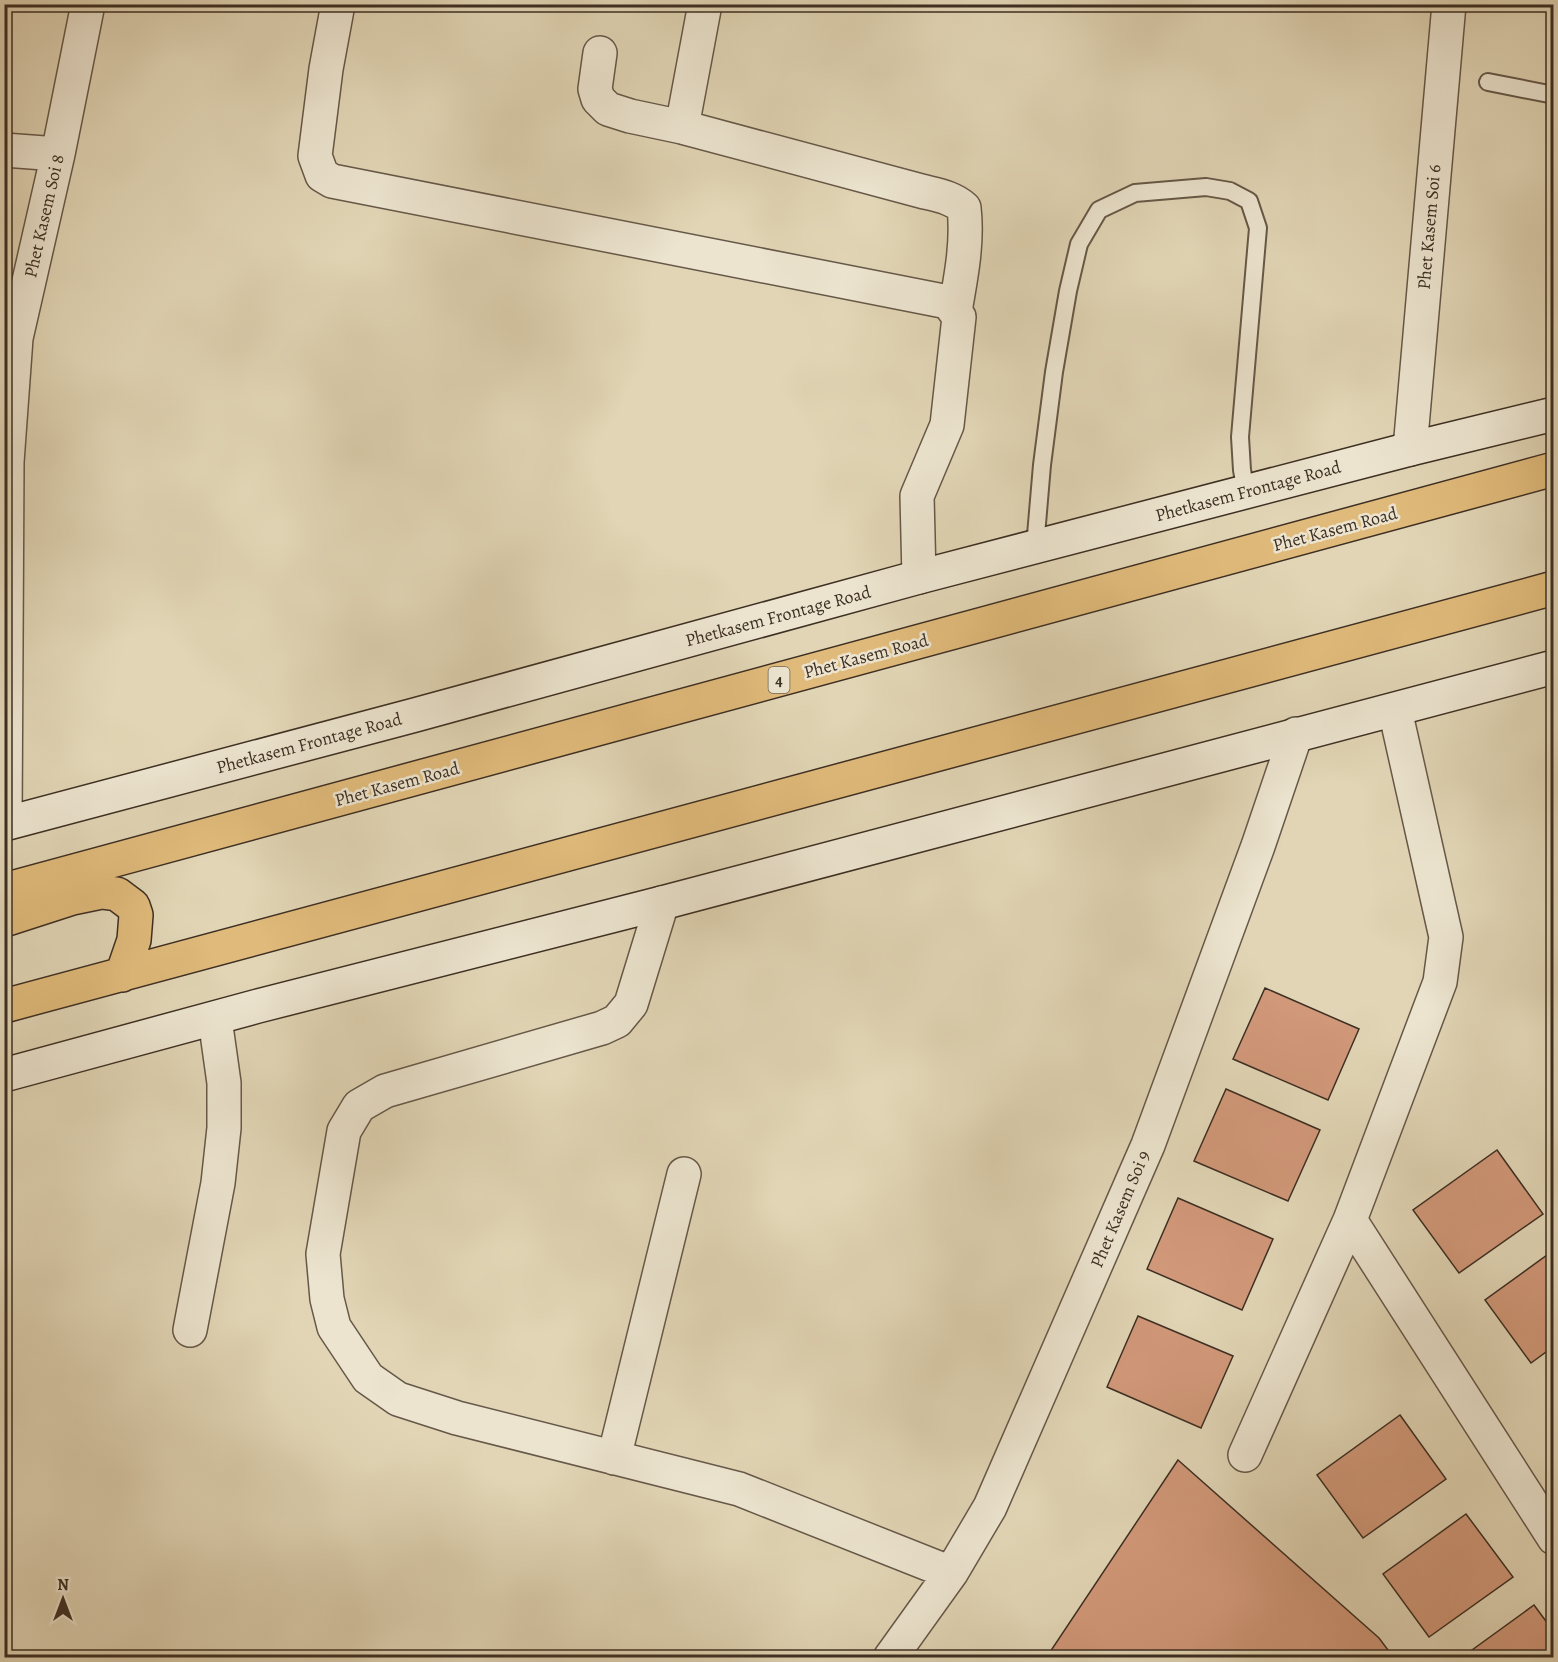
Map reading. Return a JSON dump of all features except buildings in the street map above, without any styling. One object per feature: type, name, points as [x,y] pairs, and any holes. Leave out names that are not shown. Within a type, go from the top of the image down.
[{"type":"highway","name":"Phet Kasem Road","points":[[4,890],[1554,470]]},
{"type":"highway","points":[[4,1006],[1554,588]]},
{"type":"highway","points":[[4,920],[72,898],[100,892],[117,894],[133,906],[136,915],[134,940],[122,975]]},
{"type":"street","name":"Phet Kasem Soi 8","points":[[4,824],[7,462],[16,338],[58,154],[88,4]]},
{"type":"street","points":[[338,4],[326,69],[315,156],[322,175],[332,181],[948,302],[959,317],[947,425],[917,496],[919,577]]},
{"type":"street","points":[[682,127],[705,4]]},
{"type":"street","name":"Phet Kasem Soi 6","points":[[1410,449],[1449,4]]},
{"type":"street","points":[[600,53],[595,89],[598,99],[608,109],[958,202],[964,208],[966,223],[963,267],[955,311]]},
{"type":"street","points":[[4,150],[58,154]]},
{"type":"street","name":"Phetkasem Frontage Road","points":[[4,824],[415,715],[919,577],[1410,449],[1554,414]]},
{"type":"street","points":[[4,1075],[258,1006],[662,903],[1554,667]]},
{"type":"street","points":[[1245,1455],[1350,1220],[1440,982],[1446,937],[1395,710]]},
{"type":"street","name":"Phet Kasem Soi 9","points":[[890,1658],[951,1573],[990,1508],[1148,1145],[1258,846],[1296,734]]},
{"type":"street","points":[[662,903],[631,1004],[617,1021],[602,1028],[385,1091],[359,1106],[344,1131],[323,1254],[327,1299],[334,1327],[369,1378],[398,1399],[458,1418],[739,1490],[951,1573]]},
{"type":"street","points":[[190,1330],[218,1183],[224,1128],[224,1083],[215,1019]]},
{"type":"street","points":[[614,1458],[684,1174]]},
{"type":"street","points":[[1350,1220],[1554,1538]]},
{"type":"lane","points":[[1488,82],[1554,95]]},
{"type":"lane","points":[[1035,547],[1042,465],[1054,372],[1079,244],[1099,210],[1135,193],[1206,187],[1230,191],[1249,201],[1258,228],[1240,437],[1246,492]]}]
